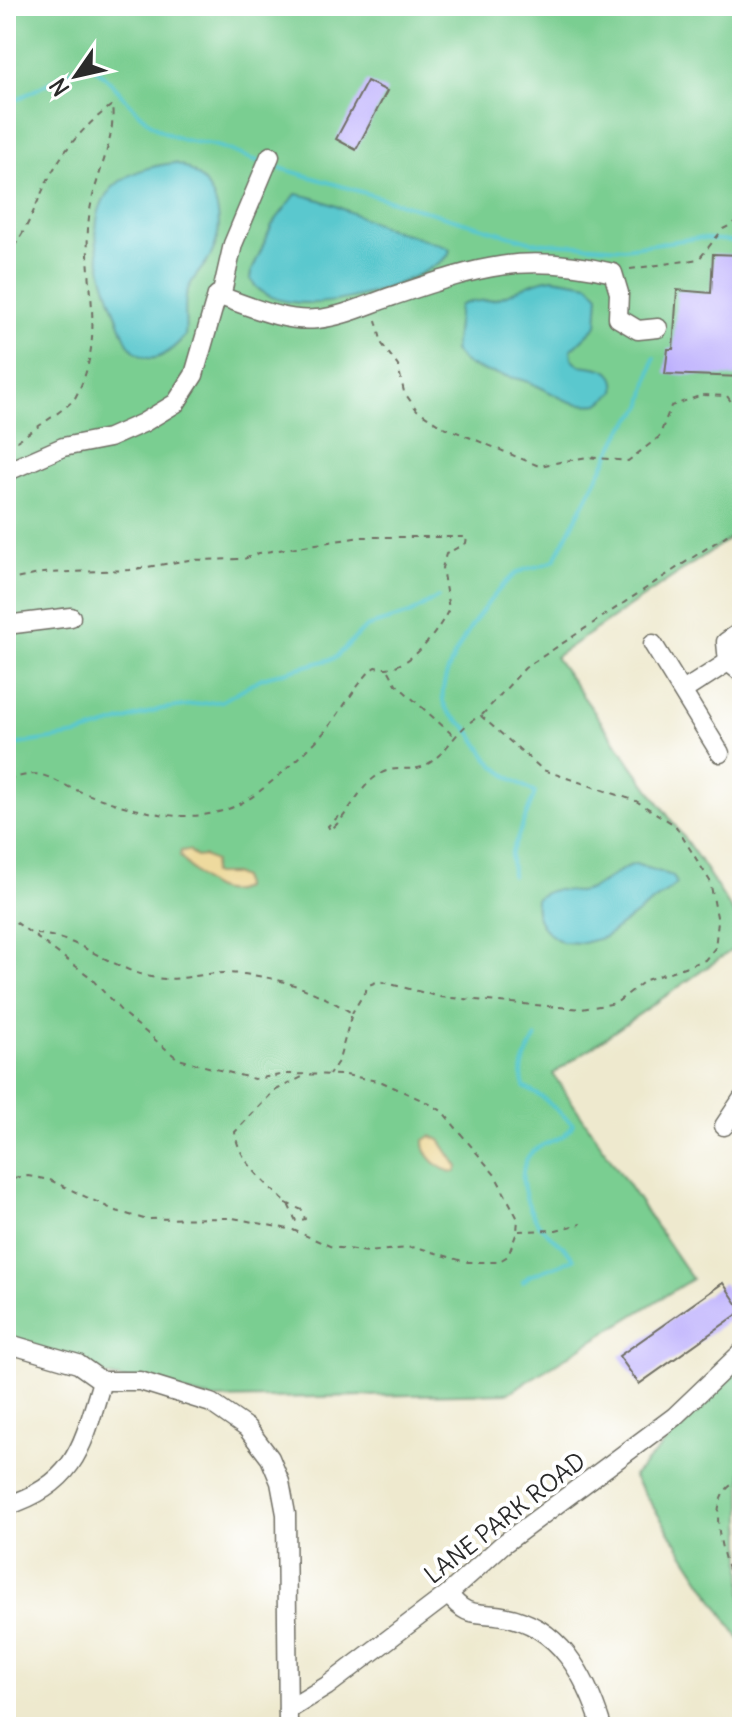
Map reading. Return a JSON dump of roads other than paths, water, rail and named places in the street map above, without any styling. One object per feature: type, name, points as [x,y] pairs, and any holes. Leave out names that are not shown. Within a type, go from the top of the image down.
[{"type":"street","points":[[221,297],[233,244],[270,156]]},
{"type":"street","points":[[6,472],[63,447],[109,438],[143,423],[176,403],[194,375],[217,295],[292,318],[317,319],[462,272],[524,261],[569,263],[613,273],[619,293],[618,318],[638,330],[658,328]]},
{"type":"street","points":[[6,625],[71,617]]},
{"type":"street","points":[[683,691],[735,668],[726,642],[742,631]]},
{"type":"street","points":[[653,644],[720,753]]},
{"type":"street","points":[[724,1126],[742,1099]]},
{"type":"street","points":[[6,1343],[78,1364],[102,1381],[140,1381],[211,1403],[247,1428],[270,1458],[280,1482],[286,1514],[288,1718]]},
{"type":"street","name":"LANE PARK ROAD","points":[[288,1718],[448,1594],[502,1545],[674,1417],[742,1352]]},
{"type":"street","points":[[6,1506],[26,1500],[57,1481],[82,1450],[102,1381]]},
{"type":"street","points":[[448,1594],[460,1608],[473,1615],[501,1615],[532,1623],[555,1641],[580,1674],[602,1727]]},
{"type":"water","points":[[175,163],[199,177],[208,188],[218,213],[219,227],[211,255],[187,292],[185,336],[164,355],[149,358],[134,351],[127,342],[106,285],[96,230],[101,206],[114,186],[138,171]]},
{"type":"water","points":[[296,194],[450,249],[448,256],[407,280],[348,299],[290,302],[266,294],[250,279],[251,273],[272,225]]},
{"type":"water","points":[[553,278],[589,284],[599,295],[597,325],[571,350],[572,358],[579,365],[605,370],[614,378],[615,392],[599,404],[578,404],[528,382],[478,369],[454,351],[459,306],[499,298]]},
{"type":"water","points":[[635,864],[673,876],[677,884],[605,937],[583,943],[562,942],[542,925],[536,913],[536,899],[550,891],[591,889]]},
{"type":"waterway","points":[[6,105],[87,63],[160,130],[261,162]]},
{"type":"waterway","points":[[273,166],[532,242],[624,248],[698,238],[742,242]]},
{"type":"waterway","points":[[512,876],[511,854],[535,793],[495,766],[469,730],[448,711],[443,690],[447,673],[466,634],[505,583],[521,571],[555,559],[622,430],[642,407],[654,358]]},
{"type":"waterway","points":[[6,746],[77,735],[161,709],[222,701],[262,678],[335,658],[366,627],[410,614],[438,597]]},
{"type":"waterway","points":[[523,1282],[529,1276],[574,1259],[542,1228],[531,1211],[524,1190],[526,1160],[532,1152],[564,1135],[573,1124],[542,1097],[524,1087],[523,1067],[536,1037]]}]
